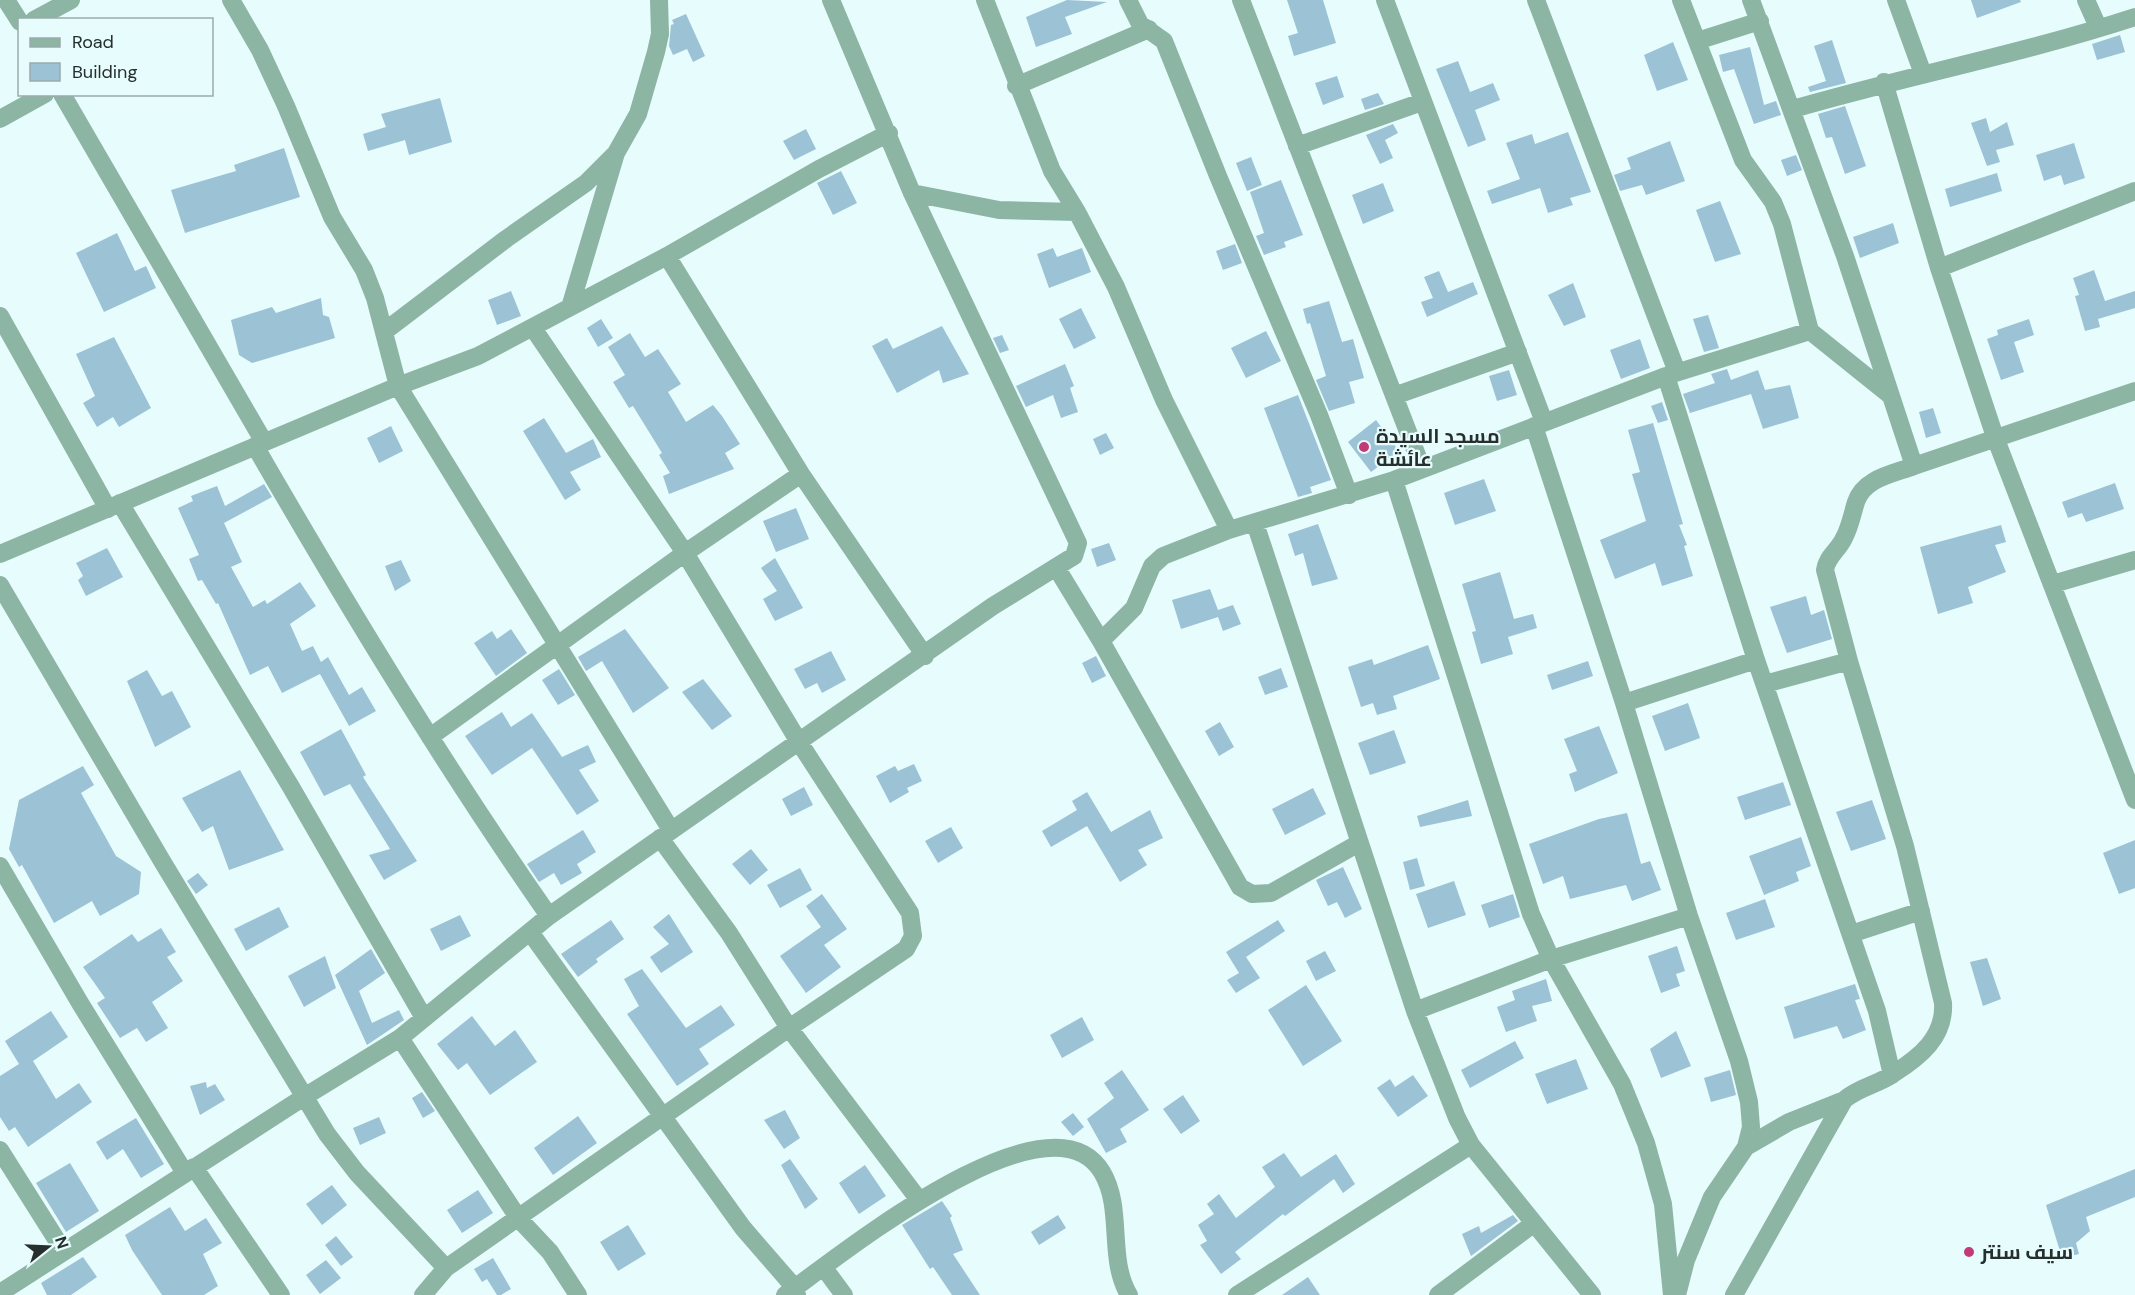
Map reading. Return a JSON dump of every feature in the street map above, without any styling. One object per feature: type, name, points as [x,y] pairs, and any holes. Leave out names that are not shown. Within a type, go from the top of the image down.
[{"type":"street","points":[[6,0],[18,19]]},
{"type":"street","points":[[38,18],[71,0]]},
{"type":"street","points":[[231,0],[260,50],[332,217],[364,270],[385,331],[398,386],[557,647],[666,834],[789,1028],[919,1200]]},
{"type":"street","points":[[571,304],[616,153],[638,114],[656,52],[660,34],[659,0]]},
{"type":"street","points":[[0,1293],[304,1097],[400,1038],[549,916],[993,606],[1074,556],[1078,543],[912,193],[889,133],[831,0]]},
{"type":"street","points":[[985,0],[1016,86],[1052,171],[1077,212],[1116,287],[1164,400],[1229,530]]},
{"type":"street","points":[[1128,0],[1135,17],[1164,41],[1218,176],[1315,405],[1349,495]]},
{"type":"street","points":[[1241,0],[1422,468]]},
{"type":"street","points":[[1385,0],[1518,352],[1689,916],[1739,1061],[1749,1102],[1751,1127],[1746,1147],[1712,1197],[1674,1295]]},
{"type":"street","points":[[1536,0],[1672,374],[1756,660],[1877,1011],[1892,1075]]},
{"type":"street","points":[[1682,0],[1743,160],[1773,202],[1782,224],[1797,290],[1810,331],[1891,396]]},
{"type":"street","points":[[1751,0],[1793,109],[1914,466]]},
{"type":"street","points":[[1896,0],[1923,74]]},
{"type":"street","points":[[2086,0],[2098,27]]},
{"type":"street","points":[[1793,109],[1884,82],[2000,57],[2135,17]]},
{"type":"street","points":[[1697,41],[1760,21]]},
{"type":"street","points":[[1016,86],[1149,29]]},
{"type":"street","points":[[1884,82],[1939,268],[1995,438],[2135,800]]},
{"type":"street","points":[[0,119],[41,96]]},
{"type":"street","points":[[63,96],[368,639],[490,831],[549,916]]},
{"type":"street","points":[[1297,146],[1422,102]]},
{"type":"street","points":[[0,554],[398,386],[478,356],[533,328],[571,304],[667,256],[819,169],[889,133]]},
{"type":"street","points":[[385,331],[506,239],[586,183],[616,153]]},
{"type":"street","points":[[1939,268],[2135,191]]},
{"type":"street","points":[[912,193],[999,210],[1077,212]]},
{"type":"street","points":[[667,256],[801,474],[924,656]]},
{"type":"street","points":[[0,316],[114,506],[291,787],[424,1018]]},
{"type":"street","points":[[423,1295],[446,1268],[906,949],[913,936],[914,927],[910,913],[799,742],[685,553],[533,328]]},
{"type":"street","points":[[1101,641],[1124,621],[1134,608],[1152,566],[1163,556],[1229,530],[1394,480],[1672,374],[1810,331]]},
{"type":"street","points":[[1394,396],[1518,352]]},
{"type":"street","points":[[1746,1147],[1789,1122],[1844,1100],[1861,1088],[1892,1075],[1931,1045],[1944,1018],[1905,846],[1848,661],[1826,575],[1826,562],[1845,538],[1857,499],[1864,488],[1874,480],[2135,391]]},
{"type":"street","points":[[430,737],[685,553],[801,474]]},
{"type":"street","points":[[1394,480],[1518,879],[1551,959],[1622,1084],[1646,1143],[1663,1204],[1674,1295]]},
{"type":"street","points":[[1255,523],[1415,1011],[1457,1118],[1471,1145],[1592,1295]]},
{"type":"street","points":[[2053,584],[2135,560]]},
{"type":"street","points":[[1056,567],[1101,641],[1240,887],[1252,894],[1271,893],[1359,843]]},
{"type":"street","points":[[0,585],[327,1134],[357,1173],[446,1268]]},
{"type":"street","points":[[1624,703],[1756,660]]},
{"type":"street","points":[[1765,684],[1848,661]]},
{"type":"street","points":[[0,866],[80,1003],[190,1170],[281,1295]]},
{"type":"street","points":[[1851,934],[1921,911]]},
{"type":"street","points":[[1415,1011],[1551,959],[1689,916]]},
{"type":"street","points":[[531,932],[792,1293],[919,1200],[996,1160],[1023,1151],[1064,1146],[1078,1151],[1102,1171],[1110,1188],[1117,1262],[1129,1295]]},
{"type":"street","points":[[400,1038],[519,1219],[550,1252],[578,1295]]},
{"type":"street","points":[[1734,1295],[1844,1100]]},
{"type":"street","points":[[1237,1295],[1471,1145]]},
{"type":"street","points":[[0,1150],[63,1251]]},
{"type":"street","points":[[1438,1295],[1533,1224]]},
{"type":"street","points":[[824,1268],[844,1295]]},
{"type":"building","points":[[1067,0],[1107,2],[1065,17],[1072,34],[1036,47],[1026,17]]},
{"type":"building","points":[[1287,0],[1323,0],[1336,43],[1294,56],[1288,36],[1298,33]]},
{"type":"building","points":[[1971,0],[2020,0],[2021,2],[1977,18]]},
{"type":"building","points":[[686,14],[705,56],[693,62],[687,49],[673,55],[669,46],[671,25],[674,24],[672,20]]},
{"type":"building","points":[[2120,35],[2125,52],[2097,60],[2092,44]]},
{"type":"building","points":[[1832,40],[1846,83],[1810,92],[1808,87],[1826,81],[1814,46]]},
{"type":"building","points":[[1673,42],[1688,80],[1657,91],[1644,55]]},
{"type":"building","points":[[1750,47],[1764,105],[1776,101],[1781,115],[1754,124],[1734,69],[1723,72],[1719,55]]},
{"type":"building","points":[[1458,61],[1470,92],[1493,83],[1500,100],[1475,110],[1486,140],[1468,147],[1436,69]]},
{"type":"building","points":[[1337,76],[1344,97],[1323,105],[1315,83]]},
{"type":"building","points":[[1378,93],[1384,104],[1365,110],[1361,99]]},
{"type":"building","points":[[440,98],[452,142],[409,155],[405,140],[368,151],[363,134],[386,127],[381,114]]},
{"type":"building","points":[[1845,106],[1866,166],[1845,174],[1832,137],[1826,138],[1818,114]]},
{"type":"building","points":[[1986,118],[1990,132],[2007,122],[2014,145],[1996,150],[2000,162],[1987,166],[1971,123]]},
{"type":"building","points":[[1393,124],[1398,133],[1385,140],[1393,158],[1380,164],[1366,135]]},
{"type":"building","points":[[806,129],[816,149],[794,160],[783,141]]},
{"type":"building","points":[[1568,132],[1591,192],[1570,198],[1573,205],[1548,213],[1540,188],[1492,204],[1487,191],[1520,179],[1506,143],[1532,134],[1535,144]]},
{"type":"building","points":[[1670,141],[1685,181],[1646,195],[1642,185],[1620,191],[1614,175],[1631,169],[1627,158]]},
{"type":"building","points":[[2074,143],[2085,178],[2064,185],[2061,175],[2044,181],[2036,155]]},
{"type":"building","points":[[284,148],[300,197],[185,233],[171,190],[236,171],[234,165]]},
{"type":"building","points":[[1796,155],[1802,170],[1787,176],[1781,160]]},
{"type":"building","points":[[1251,157],[1262,185],[1247,191],[1236,163]]},
{"type":"building","points":[[841,171],[857,203],[833,215],[817,183]]},
{"type":"building","points":[[1997,173],[2002,191],[1950,207],[1945,189]]},
{"type":"building","points":[[1281,180],[1303,235],[1284,242],[1286,247],[1264,255],[1256,236],[1264,233],[1250,192]]},
{"type":"building","points":[[1383,183],[1394,211],[1363,224],[1352,195]]},
{"type":"building","points":[[1720,201],[1741,254],[1715,262],[1696,210]]},
{"type":"building","points":[[1893,223],[1899,243],[1860,258],[1853,237]]},
{"type":"building","points":[[117,233],[135,271],[146,266],[156,288],[104,312],[76,253]]},
{"type":"building","points":[[1235,244],[1242,263],[1223,270],[1216,251]]},
{"type":"building","points":[[1053,248],[1057,257],[1082,248],[1091,272],[1049,288],[1037,254]]},
{"type":"building","points":[[2094,270],[2105,301],[2135,291],[2135,308],[2098,319],[2100,327],[2085,331],[2075,296],[2079,295],[2073,278]]},
{"type":"building","points":[[1439,271],[1448,292],[1473,282],[1478,294],[1427,317],[1421,302],[1433,298],[1424,277]]},
{"type":"building","points":[[1573,283],[1586,317],[1564,326],[1548,295]]},
{"type":"building","points":[[511,291],[521,316],[497,325],[488,300]]},
{"type":"building","points":[[321,298],[323,315],[329,317],[335,338],[252,363],[239,355],[231,320],[272,307],[276,313]]},
{"type":"building","points":[[1329,301],[1342,342],[1353,339],[1364,378],[1349,382],[1355,403],[1329,411],[1316,380],[1326,376],[1310,323],[1307,324],[1303,309]]},
{"type":"building","points":[[1081,308],[1096,338],[1074,349],[1059,319]]},
{"type":"building","points":[[1708,315],[1719,348],[1704,352],[1693,319]]},
{"type":"building","points":[[601,319],[613,338],[598,347],[587,328]]},
{"type":"building","points":[[2029,319],[2034,335],[2014,342],[2024,372],[2001,380],[1987,339],[1998,335],[1997,330]]},
{"type":"building","points":[[942,326],[969,374],[943,383],[939,370],[897,393],[872,346],[887,338],[893,349]]},
{"type":"building","points":[[1266,331],[1281,361],[1246,378],[1231,348]]},
{"type":"building","points":[[630,333],[645,357],[658,349],[681,384],[668,392],[686,422],[713,405],[722,416],[740,444],[725,453],[734,469],[669,494],[663,476],[670,473],[659,455],[662,453],[633,406],[629,408],[613,382],[625,375],[608,347]]},
{"type":"building","points":[[1002,335],[1009,350],[1000,353],[993,338]]},
{"type":"building","points":[[114,337],[151,408],[119,427],[113,417],[97,427],[83,403],[95,396],[76,354]]},
{"type":"building","points":[[1640,339],[1650,368],[1621,379],[1610,350]]},
{"type":"building","points":[[1065,364],[1074,386],[1070,388],[1078,412],[1061,418],[1053,395],[1026,407],[1016,386]]},
{"type":"building","points":[[1727,369],[1731,380],[1758,370],[1765,390],[1790,385],[1799,418],[1763,429],[1751,394],[1690,413],[1683,394],[1715,383],[1711,374]]},
{"type":"building","points":[[1509,370],[1517,395],[1497,401],[1489,376]]},
{"type":"building","points":[[1298,395],[1331,480],[1310,487],[1312,493],[1298,497],[1264,408]]},
{"type":"building","points":[[1662,402],[1668,420],[1658,423],[1651,406]]},
{"type":"building","points":[[1933,408],[1941,433],[1926,438],[1919,412]]},
{"type":"building","points":[[544,418],[566,453],[593,439],[601,457],[570,472],[581,490],[565,500],[523,431]]},
{"type":"building","points":[[1376,420],[1399,451],[1371,472],[1348,442]]},
{"type":"building","points":[[1653,423],[1683,524],[1679,525],[1687,545],[1684,546],[1693,576],[1662,586],[1655,563],[1615,579],[1600,540],[1646,521],[1632,474],[1640,472],[1628,430]]},
{"type":"building","points":[[391,426],[403,451],[379,463],[367,438]]},
{"type":"building","points":[[1106,433],[1114,448],[1100,455],[1093,439]]},
{"type":"building","points":[[1484,479],[1496,511],[1455,525],[1444,493]]},
{"type":"building","points":[[2115,483],[2124,509],[2086,522],[2082,513],[2068,518],[2062,502]]},
{"type":"building","points":[[264,484],[272,497],[224,523],[242,562],[231,567],[253,607],[265,600],[267,604],[300,582],[316,606],[290,624],[302,651],[313,646],[321,662],[328,657],[349,695],[362,687],[376,711],[349,726],[320,674],[282,693],[268,666],[250,675],[218,603],[216,604],[202,580],[198,581],[189,559],[199,555],[178,508],[193,501],[191,496],[217,486],[225,506]]},
{"type":"building","points":[[796,508],[809,539],[776,552],[763,521]]},
{"type":"building","points":[[1318,524],[1338,579],[1312,586],[1303,553],[1295,556],[1288,534]]},
{"type":"building","points":[[2001,525],[2006,542],[1995,545],[2006,572],[1968,587],[1973,603],[1938,614],[1920,547]]},
{"type":"building","points":[[1109,543],[1116,560],[1097,567],[1091,549]]},
{"type":"building","points":[[107,548],[123,577],[86,596],[78,580],[83,576],[76,563]]},
{"type":"building","points":[[775,558],[803,608],[775,621],[763,599],[777,591],[761,568]]},
{"type":"building","points":[[401,560],[411,581],[395,591],[385,566]]},
{"type":"building","points":[[1500,572],[1514,619],[1533,614],[1537,628],[1508,637],[1513,654],[1481,664],[1472,632],[1476,631],[1462,584]]},
{"type":"building","points":[[1210,589],[1218,610],[1233,605],[1241,624],[1223,631],[1218,617],[1181,629],[1172,600]]},
{"type":"building","points":[[1806,596],[1811,615],[1824,610],[1832,639],[1787,653],[1770,607]]},
{"type":"building","points":[[511,629],[527,653],[496,676],[474,643],[492,631],[497,639]]},
{"type":"building","points":[[625,629],[669,688],[633,713],[602,661],[586,671],[578,657]]},
{"type":"building","points":[[1428,645],[1440,679],[1393,696],[1397,709],[1377,715],[1373,703],[1361,707],[1348,667],[1372,659],[1374,665]]},
{"type":"building","points":[[831,651],[846,680],[822,693],[817,683],[805,689],[794,669]]},
{"type":"building","points":[[1096,656],[1106,676],[1092,683],[1082,663]]},
{"type":"building","points":[[1588,661],[1593,676],[1552,690],[1547,675]]},
{"type":"building","points":[[1281,668],[1288,687],[1265,695],[1258,677]]},
{"type":"building","points":[[559,669],[575,695],[558,705],[542,680]]},
{"type":"building","points":[[147,670],[162,696],[172,691],[191,727],[155,747],[127,681]]},
{"type":"building","points":[[703,679],[732,716],[712,730],[682,692]]},
{"type":"building","points":[[1688,703],[1700,738],[1665,751],[1652,716]]},
{"type":"building","points":[[502,712],[511,727],[532,713],[562,757],[588,745],[596,762],[579,770],[599,801],[577,815],[532,748],[492,775],[465,736]]},
{"type":"building","points":[[1220,722],[1234,747],[1219,756],[1205,731]]},
{"type":"building","points":[[1599,726],[1618,773],[1575,792],[1569,774],[1577,771],[1564,739]]},
{"type":"building","points":[[341,729],[366,775],[363,777],[417,861],[384,880],[369,855],[390,849],[350,784],[324,796],[300,752]]},
{"type":"building","points":[[1394,730],[1406,763],[1370,775],[1358,743]]},
{"type":"building","points":[[914,764],[922,781],[907,788],[909,792],[890,803],[876,776],[895,766],[898,771]]},
{"type":"building","points":[[83,766],[94,785],[81,793],[116,856],[141,872],[139,894],[100,916],[92,901],[54,923],[22,865],[19,867],[9,849],[19,800]]},
{"type":"building","points":[[240,770],[284,850],[229,870],[213,826],[202,832],[182,798]]},
{"type":"building","points":[[1783,782],[1791,805],[1745,820],[1737,797]]},
{"type":"building","points":[[804,787],[813,805],[791,816],[782,799]]},
{"type":"building","points":[[1313,788],[1326,814],[1285,835],[1272,809]]},
{"type":"building","points":[[1087,792],[1111,832],[1150,810],[1163,838],[1138,850],[1147,865],[1120,882],[1087,826],[1051,847],[1042,831],[1077,810],[1072,801]]},
{"type":"building","points":[[1468,800],[1472,816],[1420,827],[1417,816]]},
{"type":"building","points":[[1872,800],[1886,839],[1851,851],[1836,812]]},
{"type":"building","points":[[1627,813],[1641,864],[1650,861],[1661,890],[1632,901],[1626,885],[1570,899],[1563,876],[1543,884],[1529,844],[1599,819]]},
{"type":"building","points":[[951,827],[963,848],[938,863],[925,841]]},
{"type":"building","points":[[583,830],[596,852],[577,864],[582,873],[561,885],[554,873],[539,882],[527,864]]},
{"type":"building","points":[[1801,837],[1811,866],[1796,872],[1799,881],[1764,895],[1749,856]]},
{"type":"building","points":[[2135,840],[2135,888],[2119,894],[2103,853]]},
{"type":"building","points":[[751,849],[768,870],[750,885],[732,864]]},
{"type":"building","points":[[1417,858],[1425,886],[1410,890],[1403,862]]},
{"type":"building","points":[[1343,867],[1362,909],[1345,918],[1337,902],[1328,906],[1316,880]]},
{"type":"building","points":[[800,868],[812,890],[780,908],[767,885]]},
{"type":"building","points":[[198,873],[208,885],[196,894],[187,881]]},
{"type":"building","points":[[1454,881],[1466,915],[1428,928],[1416,894]]},
{"type":"building","points":[[822,894],[847,929],[824,945],[841,967],[806,993],[780,956],[821,927],[806,906]]},
{"type":"building","points":[[1513,894],[1520,917],[1489,928],[1481,905]]},
{"type":"building","points":[[1765,899],[1775,927],[1736,940],[1726,913]]},
{"type":"building","points":[[279,907],[289,927],[246,951],[234,929]]},
{"type":"building","points":[[669,914],[693,952],[661,973],[650,957],[669,944],[653,927]]},
{"type":"building","points":[[460,915],[471,936],[441,951],[430,929]]},
{"type":"building","points":[[611,920],[624,939],[596,959],[598,962],[578,977],[561,954]]},
{"type":"building","points":[[1278,920],[1285,931],[1246,957],[1260,978],[1236,993],[1227,980],[1239,973],[1226,952]]},
{"type":"building","points":[[161,928],[176,952],[167,957],[183,981],[152,1002],[168,1028],[146,1042],[137,1028],[120,1038],[97,1003],[105,998],[83,967],[132,934],[138,942]]},
{"type":"building","points":[[1677,946],[1685,971],[1676,974],[1680,986],[1661,993],[1648,956]]},
{"type":"building","points":[[371,949],[385,973],[359,991],[372,1023],[399,1010],[404,1020],[367,1045],[335,975]]},
{"type":"building","points":[[1325,951],[1336,971],[1316,981],[1306,961]]},
{"type":"building","points":[[325,956],[336,988],[304,1007],[288,976]]},
{"type":"building","points":[[1987,958],[2001,999],[1983,1006],[1970,962]]},
{"type":"building","points":[[642,969],[686,1028],[721,1005],[735,1025],[699,1049],[709,1064],[677,1086],[627,1014],[639,1006],[624,979]]},
{"type":"building","points":[[1546,979],[1552,1001],[1532,1006],[1537,1021],[1506,1032],[1497,1007],[1515,1000],[1512,991]]},
{"type":"building","points":[[1855,984],[1860,999],[1855,1000],[1866,1030],[1843,1039],[1837,1026],[1794,1039],[1784,1007]]},
{"type":"building","points":[[1306,985],[1342,1041],[1303,1066],[1268,1010]]},
{"type":"building","points":[[51,1011],[68,1037],[33,1061],[56,1099],[79,1083],[92,1102],[28,1147],[15,1127],[9,1131],[0,1117],[0,1076],[19,1064],[5,1041]]},
{"type":"building","points":[[472,1016],[495,1046],[515,1030],[537,1062],[490,1095],[467,1063],[458,1070],[437,1044]]},
{"type":"building","points":[[1082,1017],[1094,1040],[1062,1058],[1050,1035]]},
{"type":"building","points":[[1676,1031],[1691,1066],[1661,1078],[1650,1049]]},
{"type":"building","points":[[1515,1041],[1524,1058],[1470,1088],[1461,1070]]},
{"type":"building","points":[[1576,1059],[1588,1089],[1547,1104],[1535,1074]]},
{"type":"building","points":[[1122,1070],[1149,1110],[1120,1129],[1127,1142],[1106,1153],[1087,1119],[1114,1098],[1104,1083]]},
{"type":"building","points":[[1730,1070],[1736,1095],[1711,1102],[1704,1078]]},
{"type":"building","points":[[1413,1075],[1428,1096],[1398,1117],[1377,1088],[1390,1079],[1395,1087]]},
{"type":"building","points":[[206,1082],[207,1088],[215,1084],[225,1100],[200,1115],[190,1086]]},
{"type":"building","points":[[422,1092],[435,1111],[423,1118],[412,1098]]},
{"type":"building","points":[[1183,1095],[1200,1121],[1181,1134],[1163,1109]]},
{"type":"building","points":[[785,1110],[800,1138],[784,1149],[764,1120]]},
{"type":"building","points":[[1073,1113],[1084,1127],[1073,1136],[1061,1122]]},
{"type":"building","points":[[578,1116],[597,1143],[553,1175],[534,1148]]},
{"type":"building","points":[[379,1117],[386,1133],[360,1145],[353,1128]]},
{"type":"building","points":[[136,1118],[164,1164],[141,1178],[123,1149],[107,1160],[96,1142]]},
{"type":"building","points":[[1284,1153],[1301,1177],[1336,1154],[1355,1184],[1343,1193],[1334,1179],[1285,1216],[1283,1214],[1235,1252],[1241,1259],[1221,1274],[1200,1245],[1207,1241],[1198,1225],[1214,1214],[1207,1204],[1219,1194],[1236,1218],[1275,1187],[1262,1167]]},
{"type":"building","points":[[790,1159],[818,1199],[805,1209],[781,1165]]},
{"type":"building","points":[[70,1163],[99,1211],[66,1232],[36,1183]]},
{"type":"building","points":[[865,1165],[886,1196],[859,1214],[839,1183]]},
{"type":"building","points":[[2135,1169],[2135,1197],[2086,1217],[2090,1231],[2076,1243],[2079,1254],[2062,1258],[2046,1205]]},
{"type":"building","points":[[332,1185],[347,1205],[322,1225],[306,1204]]},
{"type":"building","points":[[478,1190],[493,1213],[462,1233],[447,1210]]},
{"type":"building","points":[[942,1201],[952,1216],[950,1218],[963,1250],[953,1254],[980,1295],[952,1295],[933,1267],[930,1269],[902,1225]]},
{"type":"building","points":[[170,1207],[185,1231],[206,1218],[222,1243],[203,1254],[218,1286],[204,1295],[162,1295],[132,1250],[125,1235]]},
{"type":"building","points":[[1058,1215],[1066,1228],[1039,1245],[1031,1232]]},
{"type":"building","points":[[1513,1215],[1518,1221],[1471,1256],[1462,1234],[1479,1226],[1481,1233]]},
{"type":"building","points":[[628,1225],[646,1254],[618,1271],[600,1242]]},
{"type":"building","points":[[336,1236],[353,1257],[341,1266],[325,1245]]},
{"type":"building","points":[[83,1257],[97,1277],[71,1295],[47,1295],[41,1283]]},
{"type":"building","points":[[493,1258],[511,1289],[501,1295],[497,1295],[487,1279],[482,1282],[474,1269]]},
{"type":"building","points":[[326,1260],[341,1278],[320,1294],[306,1275]]},
{"type":"building","points":[[1308,1277],[1320,1295],[1282,1295]]},
{"type":"place","name":"مسجد السيدة عائشة","points":[[1364,447]]},
{"type":"place","name":"سيف سنتر","points":[[1969,1252]]}]
